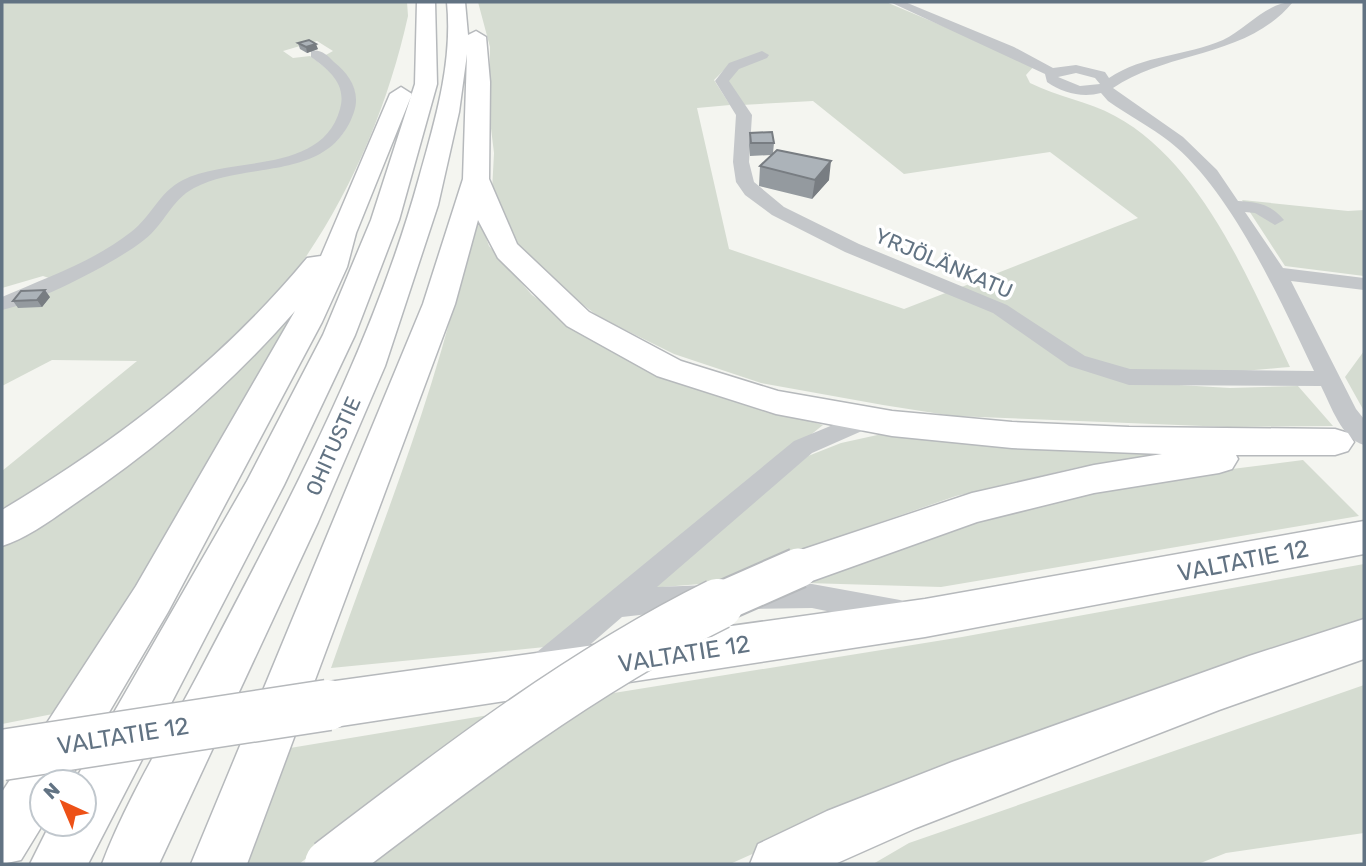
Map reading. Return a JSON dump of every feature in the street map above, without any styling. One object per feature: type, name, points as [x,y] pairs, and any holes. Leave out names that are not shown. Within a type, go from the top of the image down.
[{"type":"highway","name":"OHITUSTIE","points":[[98,791],[264,485],[339,335],[385,220],[426,84],[426,2]]},
{"type":"highway","name":"OHITUSTIE","points":[[130,864],[317,483],[385,330],[424,212],[453,84],[458,10]]},
{"type":"highway","points":[[219,864],[439,304],[476,179],[477,38],[458,10]]},
{"type":"highway","points":[[2,841],[152,599],[251,422],[332,267],[342,233],[365,184],[405,83],[425,59]]},
{"type":"highway","points":[[476,179],[506,250],[528,277],[561,307],[602,334],[654,361],[779,404],[862,421],[1004,434],[1164,441],[1355,439]]},
{"type":"highway","points":[[2,530],[73,487],[186,403],[268,326],[342,233]]},
{"type":"highway","points":[[330,864],[502,734],[594,674],[699,613],[798,568],[972,508],[1094,479],[1355,439]]},
{"type":"highway","name":"VALTATIE 12","points":[[2,755],[925,618],[1364,538]]},
{"type":"highway","points":[[778,864],[886,815],[947,791],[1252,677],[1364,639]]},
{"type":"highway","points":[[58,864],[72,838]]},
{"type":"street","points":[[896,2],[1009,50],[1053,72],[1076,69]]},
{"type":"street","points":[[1093,72],[1144,66],[1189,56],[1232,41],[1287,2]]},
{"type":"street","points":[[1009,50],[1093,72],[1105,78],[1108,95],[1194,156],[1233,205],[1277,274],[1346,412],[1355,439]]},
{"type":"street","points":[[2,304],[83,268],[129,241],[152,223],[169,197],[203,179],[280,163],[321,148],[337,133],[347,110],[349,88],[343,76],[316,54]]},
{"type":"street","name":"YRJÖLÄNKATU","points":[[762,55],[734,66],[722,81],[744,115],[741,150],[745,182],[751,191],[778,211],[852,248],[1000,309],[1076,361],[1129,377],[1330,379]]},
{"type":"street","points":[[1073,89],[1092,91],[1144,66]]},
{"type":"street","points":[[1053,72],[1052,79],[1138,115]]},
{"type":"street","points":[[1233,205],[1260,208],[1275,220]]},
{"type":"street","points":[[1277,274],[1364,284]]},
{"type":"street","points":[[530,677],[803,447],[862,421]]},
{"type":"street","points":[[612,606],[670,597],[812,596],[925,618]]},
{"type":"shaded area","points":[[2,2],[407,2],[408,16],[384,100],[350,182],[305,258],[279,293],[226,351],[172,396],[26,497],[2,508],[2,471],[137,361],[52,360],[2,386],[2,307],[62,282],[121,251],[155,224],[170,200],[179,192],[208,180],[295,162],[331,145],[345,130],[355,103],[355,94],[344,73],[324,56],[333,51],[317,41],[283,51],[293,58],[310,56],[333,75],[343,90],[345,109],[341,120],[332,134],[320,145],[290,158],[210,175],[167,197],[148,223],[103,256],[52,279],[43,276],[2,288]]},
{"type":"shaded area","points":[[478,2],[886,2],[1035,65],[1026,75],[1030,83],[1115,116],[1146,137],[1173,163],[1198,193],[1220,227],[1258,298],[1290,367],[1209,373],[1148,373],[1108,366],[1072,352],[1128,382],[1230,388],[1298,386],[1333,426],[1228,427],[953,416],[761,383],[674,354],[599,317],[538,270],[511,238],[492,191],[494,153],[489,112],[490,47]],"holes":[[[729,65],[726,81],[742,105],[813,101],[904,174],[1050,152],[1138,218],[959,288],[1014,320],[948,292],[904,309],[729,249],[697,108],[730,105],[714,80]]]},
{"type":"shaded area","points":[[1242,200],[1348,211],[1364,210],[1364,276],[1285,266]]},
{"type":"shaded area","points":[[475,206],[489,246],[532,295],[594,339],[687,386],[823,425],[545,647],[331,668],[432,382],[464,265]]},
{"type":"shaded area","points":[[312,283],[63,712],[2,724],[2,538],[34,519]]},
{"type":"shaded area","points":[[1364,351],[1364,411],[1345,377]]},
{"type":"shaded area","points":[[882,434],[1203,452],[1079,467],[956,496],[852,532],[726,582],[650,588],[808,456],[841,443]]},
{"type":"shaded area","points":[[1303,460],[1359,516],[941,587],[807,583],[931,535],[1136,481]]},
{"type":"shaded area","points":[[1364,564],[1364,618],[1165,686],[885,795],[730,864],[361,864],[589,697],[962,637]]},
{"type":"shaded area","points":[[1364,685],[1364,833],[1226,853],[1198,864],[873,864],[909,843]]},
{"type":"shaded area","points":[[507,712],[376,804],[299,864],[248,864],[290,748]]},
{"type":"building","points":[[309,40],[316,44],[306,47],[298,43]]},
{"type":"building","points":[[772,132],[774,143],[751,143],[750,133]]},
{"type":"building","points":[[777,150],[831,161],[815,180],[760,166]]},
{"type":"building","points":[[45,290],[37,300],[13,301],[21,291]]}]
